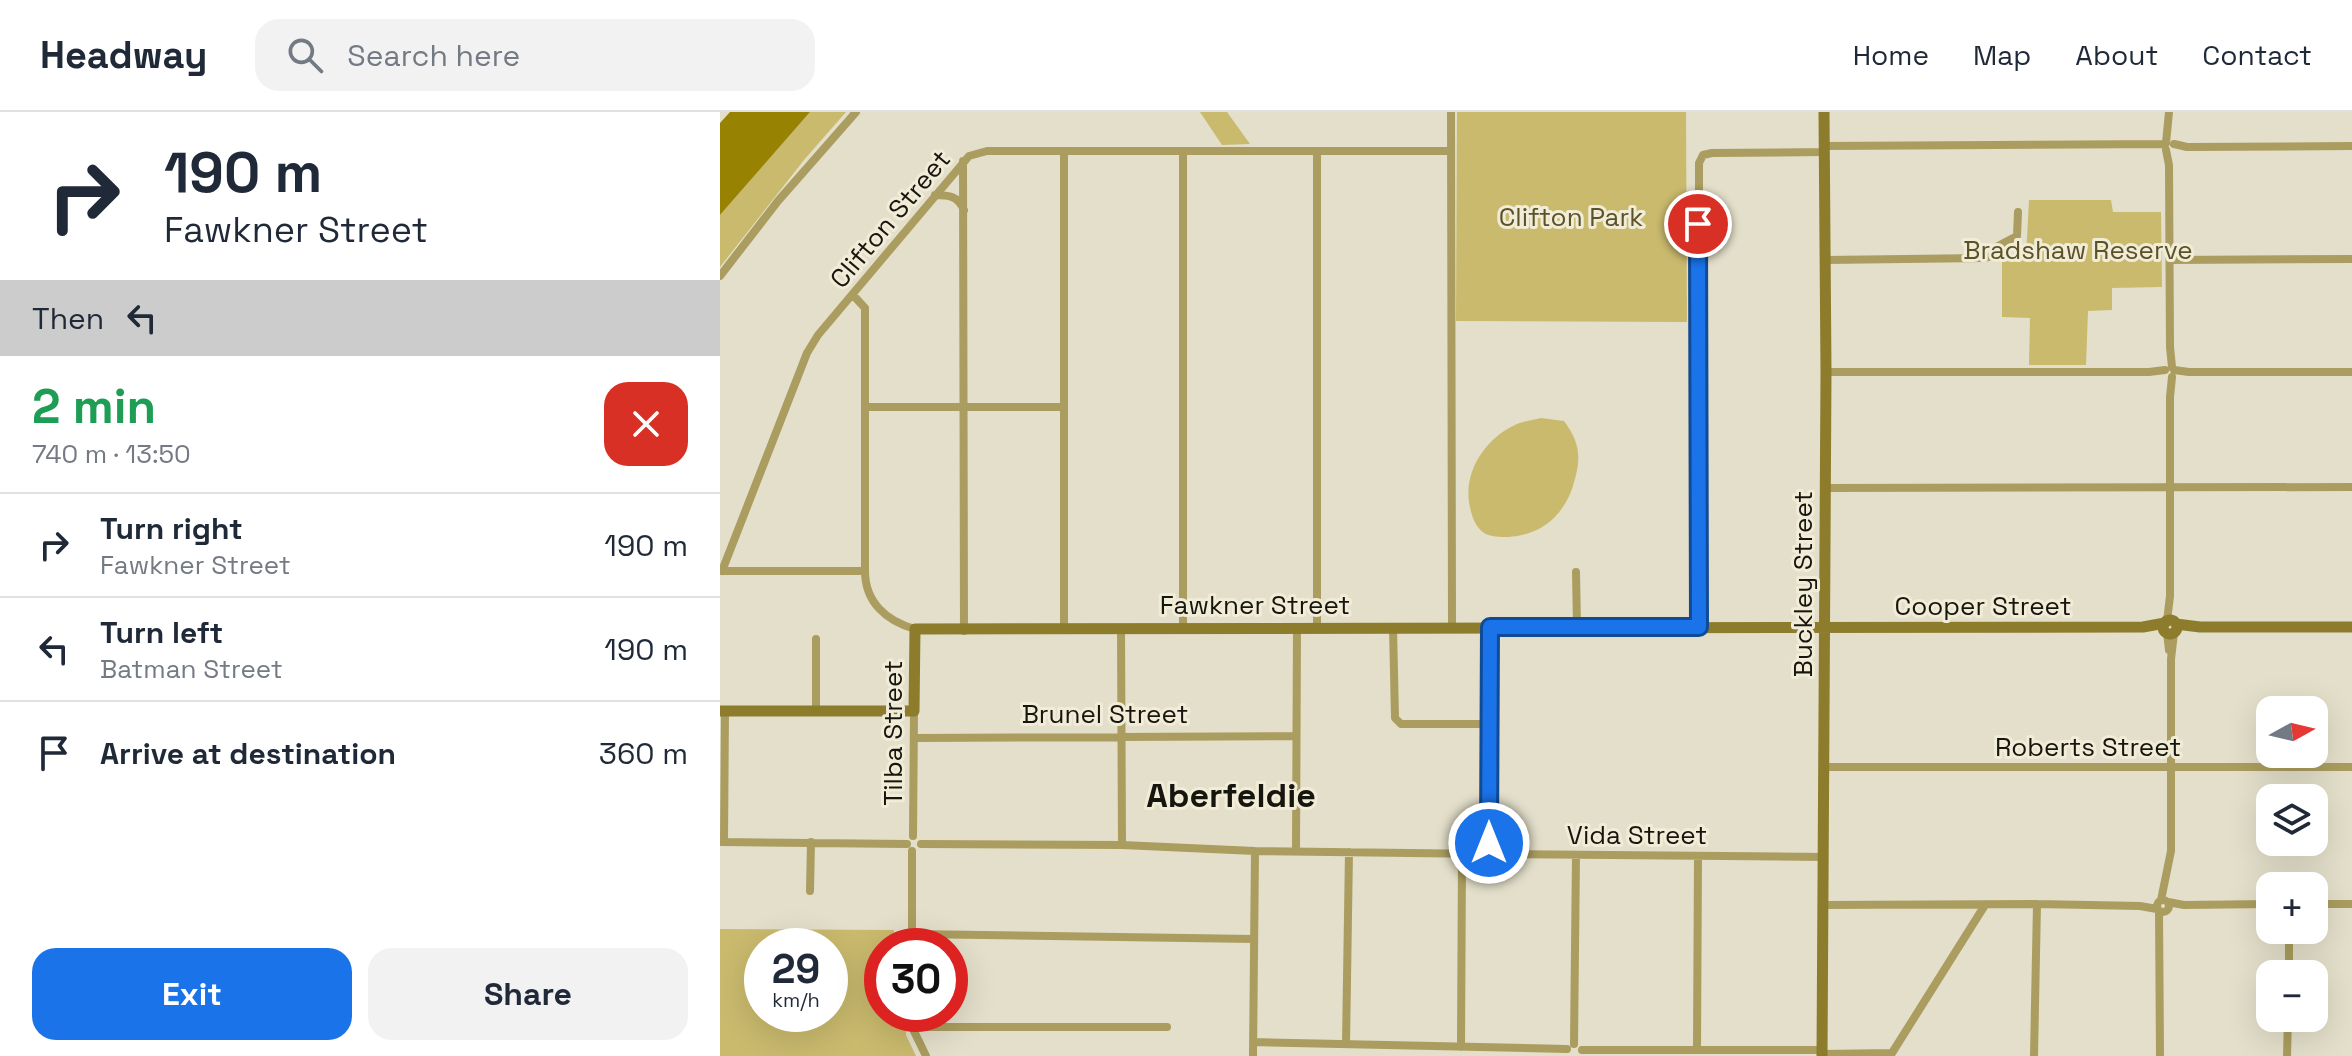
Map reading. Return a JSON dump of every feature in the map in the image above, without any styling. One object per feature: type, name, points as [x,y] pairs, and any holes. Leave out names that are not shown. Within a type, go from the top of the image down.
[{"type":"street","points":[[720,276],[778,201],[856,112]]},
{"type":"street","points":[[1451,112],[1452,627]]},
{"type":"street","name":"Buckley Street","points":[[1822,1053],[1826,488],[1824,112]]},
{"type":"street","points":[[2160,1056],[2161,926],[2171,851],[2169,112]]},
{"type":"street","points":[[1699,627],[1699,163],[1703,155],[1825,149],[2352,146]]},
{"type":"street","name":"Clifton Street","points":[[721,571],[807,353],[818,335],[963,161],[987,151],[1451,151]]},
{"type":"street","points":[[1064,151],[1064,630]]},
{"type":"street","points":[[1183,151],[1183,628]]},
{"type":"street","points":[[1317,151],[1317,627]]},
{"type":"street","points":[[963,161],[964,631]]},
{"type":"street","points":[[935,195],[952,196],[964,210]]},
{"type":"street","points":[[1825,260],[1985,258],[1992,256],[1998,246],[2017,236],[2018,212]]},
{"type":"street","points":[[2170,260],[2352,259]]},
{"type":"street","name":"Fawkner Street","points":[[853,295],[865,308],[865,571],[868,594],[888,616],[915,629],[1825,628]]},
{"type":"street","points":[[1826,372],[2352,372]]},
{"type":"street","points":[[866,407],[1063,407]]},
{"type":"street","points":[[1826,488],[2352,487]]},
{"type":"street","points":[[721,571],[865,571]]},
{"type":"street","points":[[1576,572],[1577,627]]},
{"type":"street","points":[[1393,627],[1395,718],[1401,724],[1489,724]]},
{"type":"street","points":[[1489,854],[1490,627]]},
{"type":"street","name":"Cooper Street","points":[[1825,628],[2352,627]]},
{"type":"street","points":[[1121,628],[1122,845]]},
{"type":"street","points":[[1296,851],[1297,628]]},
{"type":"street","name":"Tilba Street","points":[[912,928],[915,629]]},
{"type":"street","points":[[816,639],[816,711]]},
{"type":"street","points":[[911,844],[722,842],[722,711],[914,711]]},
{"type":"street","name":"Brunel Street","points":[[914,738],[1296,736]]},
{"type":"street","name":"Roberts Street","points":[[1825,767],[2352,767]]},
{"type":"street","points":[[810,891],[811,842]]},
{"type":"street","name":"Vida Street","points":[[911,844],[918,850],[921,844],[1122,845],[1255,851],[1824,857]]},
{"type":"street","points":[[1253,1056],[1255,851]]},
{"type":"street","points":[[1346,1044],[1349,852]]},
{"type":"street","points":[[1461,1047],[1462,854]]},
{"type":"street","points":[[1570,1050],[1576,855]]},
{"type":"street","points":[[1697,1049],[1698,856]]},
{"type":"street","points":[[2034,1056],[2037,904]]},
{"type":"street","points":[[1824,905],[2256,904]]},
{"type":"street","points":[[2328,904],[2352,904]]},
{"type":"street","points":[[1253,1042],[1570,1050],[1579,1045],[1582,1053],[1697,1049],[1892,1053],[1985,905]]},
{"type":"street","points":[[968,935],[1254,939]]},
{"type":"street","points":[[968,1027],[1167,1027]]},
{"type":"street","points":[[914,1032],[926,1056]]},
{"type":"street","points":[[2287,1056],[2288,1032]]},
{"type":"green space","points":[[810,112],[846,112],[720,267],[720,215]]},
{"type":"green space","points":[[1200,112],[1227,112],[1250,144],[1222,145]]},
{"type":"green space","name":"Clifton Park","points":[[1457,112],[1686,112],[1687,322],[1456,321]]},
{"type":"green space","name":"Bradshaw Reserve","points":[[2029,200],[2111,200],[2113,212],[2161,212],[2162,287],[2112,288],[2112,310],[2088,311],[2086,365],[2029,365],[2030,318],[2002,317],[2002,257],[2026,257]]},
{"type":"green space","points":[[1541,418],[1564,421],[1577,446],[1577,470],[1567,500],[1548,524],[1530,533],[1508,537],[1486,534],[1473,518],[1468,494],[1478,458],[1505,430]]},
{"type":"green space","points":[[720,929],[744,929],[744,1032],[848,1032],[848,930],[864,930],[864,1032],[906,1032],[916,1056],[720,1056]]},
{"type":"shaded area","points":[[730,112],[810,112],[720,215],[720,123]]},
{"type":"district","name":"Aberfeldie","points":[[1231,795]]},
{"type":"route","points":[[1489,843],[1490,627],[1699,627],[1698,224]]}]
